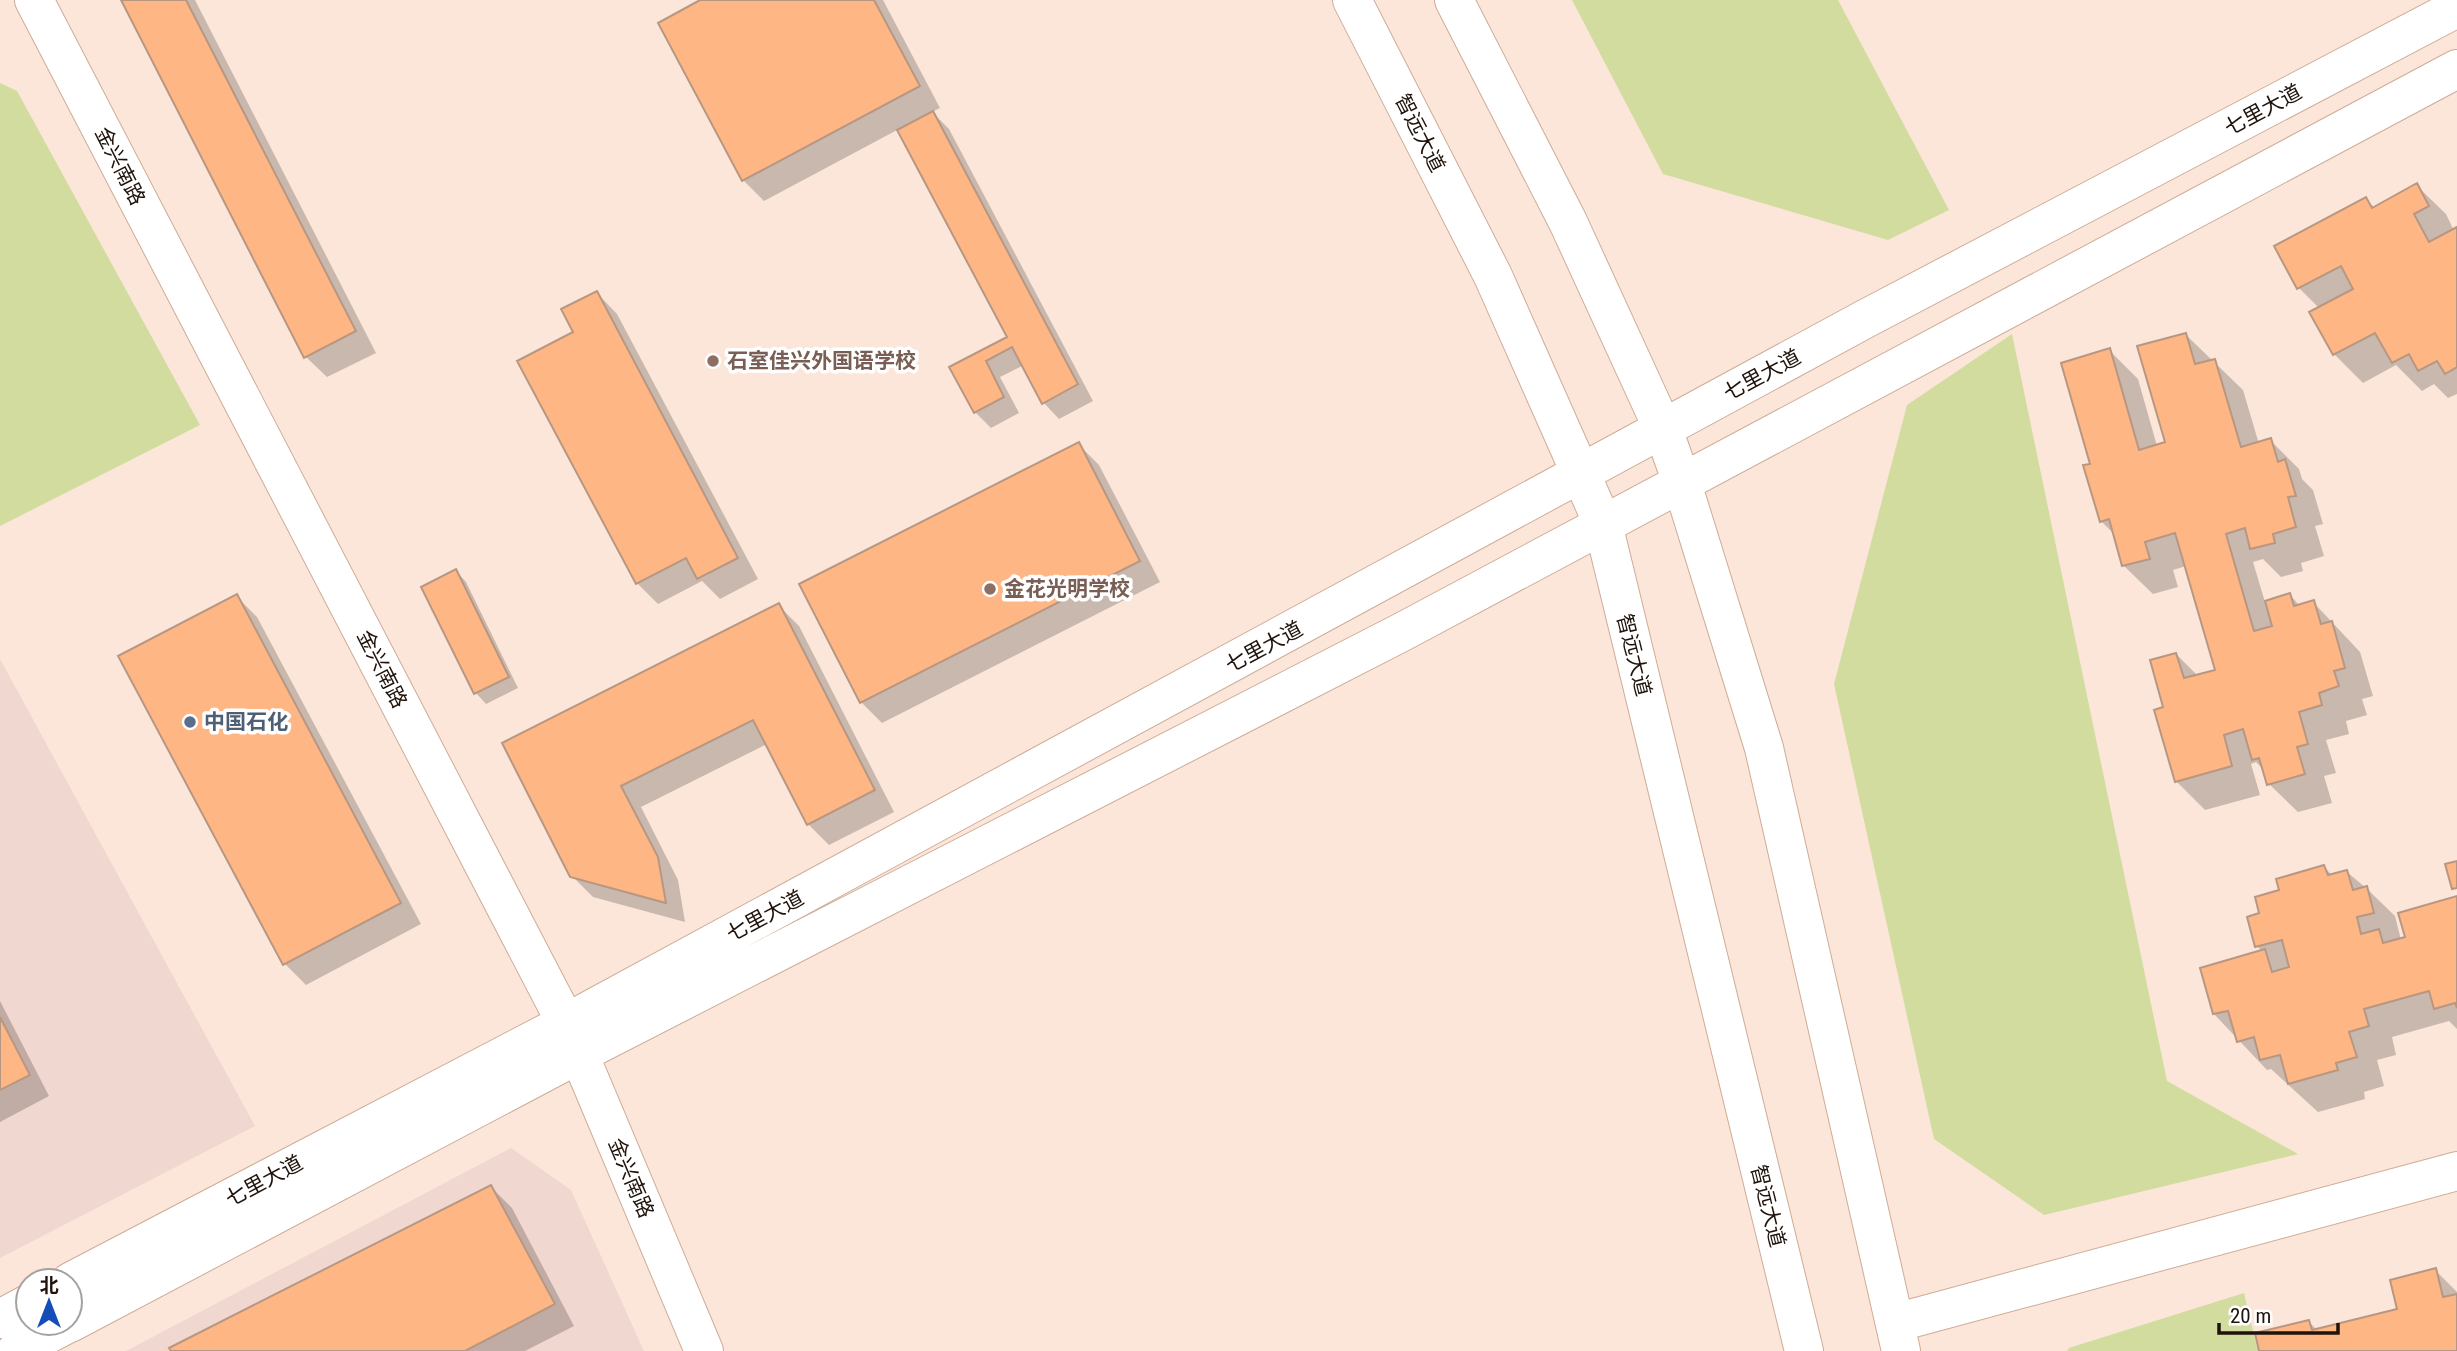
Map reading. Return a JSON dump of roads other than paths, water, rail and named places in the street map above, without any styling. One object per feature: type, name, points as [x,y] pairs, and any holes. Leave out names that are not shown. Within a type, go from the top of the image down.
[{"type":"main road","name":"金兴南路","points":[[34,0],[573,1038],[704,1351]]},
{"type":"main road","name":"智远大道","points":[[1352,0],[1493,276],[1603,524],[1804,1351]]},
{"type":"main road","points":[[1454,0],[1568,222],[1663,429],[1681,480],[1764,748],[1898,1337],[2457,1171]]},
{"type":"main road","name":"七里大道","points":[[84,1315],[573,1038],[1663,429],[2457,8]]},
{"type":"main road","name":"七里大道","points":[[84,1275],[1402,632],[1681,480],[2457,69]]},
{"type":"main road","name":"七里大道","points":[[16,1351],[43,1337]]},
{"type":"place","name":"石室佳兴外国语学校","points":[[713,361]]},
{"type":"place","name":"金花光明学校","points":[[990,589]]},
{"type":"place","name":"中国石化","points":[[190,722]]}]
